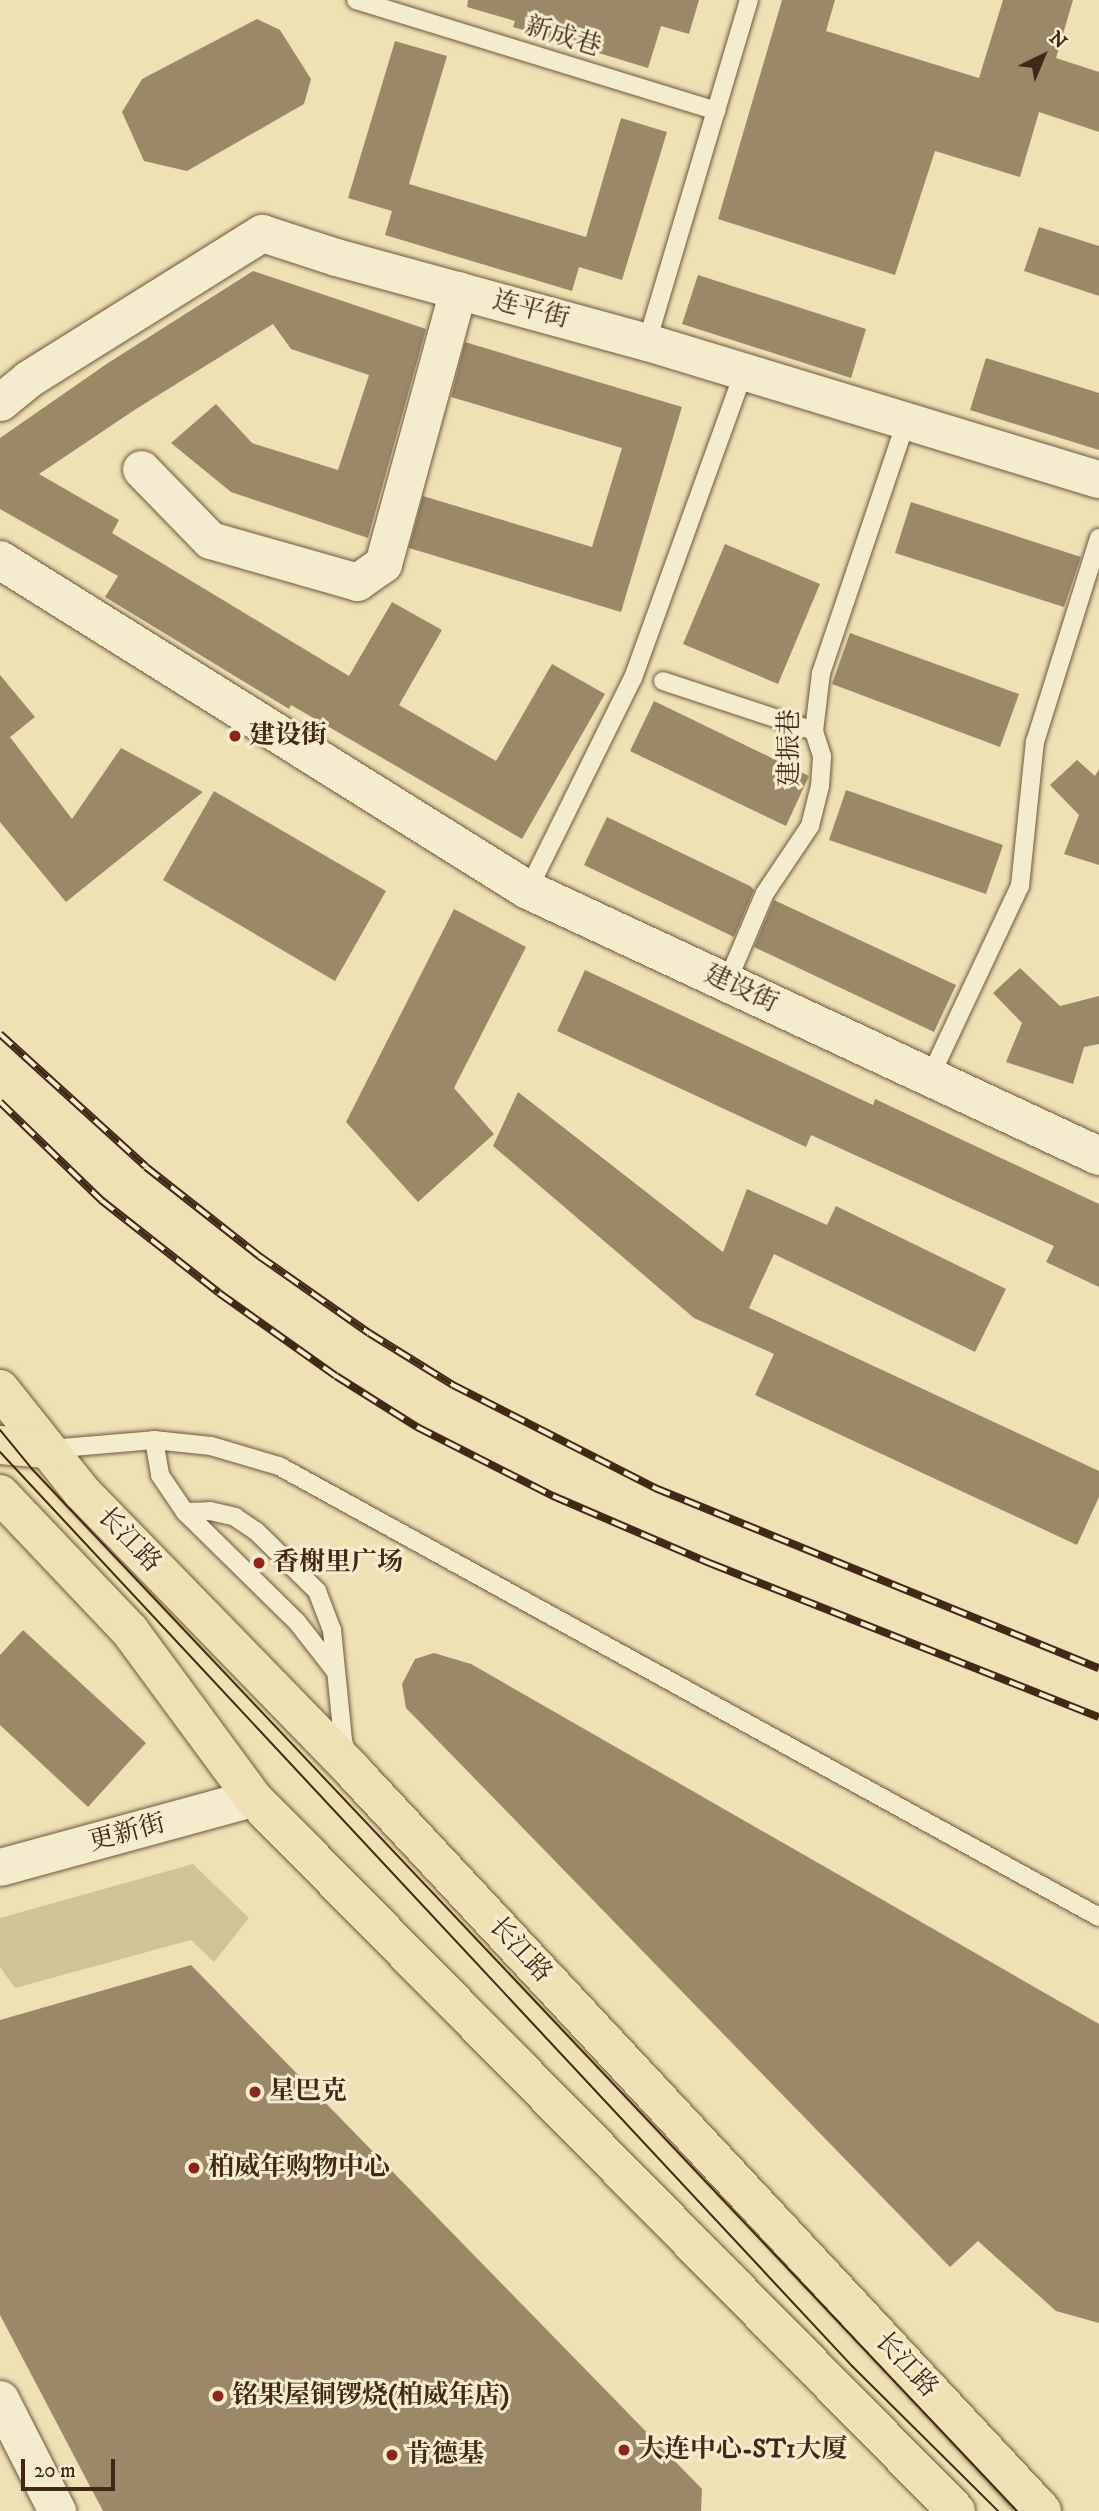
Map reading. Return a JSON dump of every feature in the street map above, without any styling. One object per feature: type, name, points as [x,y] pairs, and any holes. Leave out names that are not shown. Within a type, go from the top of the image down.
[{"type":"main road","name":"建设街","points":[[0,560],[528,890],[1099,1156]]},
{"type":"main road","name":"长江路","points":[[0,1388],[82,1492],[352,1771],[1042,2511]]},
{"type":"main road","points":[[0,1445],[46,1449]]},
{"type":"main road","points":[[0,1494],[13,1516],[130,1631],[253,1798],[957,2511]]},
{"type":"street","name":"连平街","points":[[0,402],[28,380],[262,233],[647,342],[1099,480]]},
{"type":"street","points":[[141,469],[210,540],[356,582],[383,564],[458,290]]},
{"type":"street","name":"更新街","points":[[0,1867],[253,1798]]},
{"type":"street","points":[[0,2399],[57,2511]]},
{"type":"lane","name":"新成巷","points":[[356,0],[716,111]]},
{"type":"lane","points":[[647,342],[749,0]]},
{"type":"lane","points":[[528,890],[633,678],[744,372]]},
{"type":"lane","name":"建振巷","points":[[727,982],[765,893],[810,826],[820,786],[822,756],[814,731],[821,673],[906,422]]},
{"type":"lane","points":[[930,1077],[1020,886],[1035,742],[1099,538]]},
{"type":"lane","points":[[663,681],[814,731]]},
{"type":"lane","points":[[46,1449],[154,1440],[211,1446],[279,1466],[1099,1917]]},
{"type":"lane","points":[[154,1440],[160,1475],[185,1512],[297,1622],[337,1672]]},
{"type":"lane","points":[[185,1512],[210,1511],[235,1517],[256,1531],[317,1591],[332,1630],[343,1741],[352,1771]]},
{"type":"shaded area","points":[[193,1864],[249,1918],[214,1962],[191,1940],[15,1988],[0,1967],[0,1918]]},
{"type":"building","points":[[468,0],[699,0],[689,34],[661,26],[648,68],[513,27],[515,21],[467,7]]},
{"type":"building","points":[[782,0],[835,0],[826,31],[979,78],[1003,0],[1073,0],[1056,58],[1099,72],[1099,132],[1039,112],[1020,177],[935,151],[895,275],[718,219]]},
{"type":"building","points":[[257,19],[280,30],[311,79],[304,104],[187,171],[144,161],[122,112],[142,79]]},
{"type":"building","points":[[395,41],[447,56],[409,184],[586,237],[621,118],[667,132],[622,280],[579,267],[572,291],[385,235],[392,211],[348,198]]},
{"type":"building","points":[[1039,227],[1099,246],[1099,296],[1024,271]]},
{"type":"building","points":[[253,271],[426,329],[368,538],[231,492],[171,443],[216,404],[252,443],[338,470],[369,375],[291,349],[273,324],[136,409],[39,474],[119,520],[112,533],[349,676],[392,602],[442,630],[399,705],[496,761],[552,664],[605,694],[522,839],[291,705],[289,709],[105,597],[118,576],[0,509],[0,438],[108,363]]},
{"type":"building","points":[[698,275],[866,329],[851,378],[682,324]]},
{"type":"building","points":[[465,342],[682,407],[621,612],[409,548],[423,496],[592,547],[622,448],[451,397]]},
{"type":"building","points":[[986,358],[1099,393],[1099,450],[970,410]]},
{"type":"building","points":[[911,502],[1081,557],[1064,607],[895,553]]},
{"type":"building","points":[[725,544],[820,584],[778,684],[683,644]]},
{"type":"building","points":[[850,633],[1019,694],[1000,747],[832,684]]},
{"type":"building","points":[[0,675],[35,717],[10,737],[72,819],[121,748],[203,792],[66,902],[0,822]]},
{"type":"building","points":[[654,701],[809,776],[786,826],[630,751]]},
{"type":"building","points":[[1077,760],[1095,776],[1099,769],[1099,865],[1064,854],[1079,815],[1050,785]]},
{"type":"building","points":[[846,790],[1003,845],[986,894],[829,840]]},
{"type":"building","points":[[214,791],[386,891],[335,981],[163,880]]},
{"type":"building","points":[[607,817],[750,886],[754,890],[734,937],[584,865]]},
{"type":"building","points":[[774,900],[956,985],[934,1032],[754,947]]},
{"type":"building","points":[[454,909],[526,947],[454,1088],[494,1134],[418,1202],[346,1122]]},
{"type":"building","points":[[1020,968],[1060,1006],[1099,996],[1099,1044],[1084,1047],[1073,1084],[1006,1062],[1022,1023],[993,993]]},
{"type":"building","points":[[585,970],[873,1105],[875,1099],[1099,1204],[1099,1287],[1046,1262],[1054,1246],[811,1135],[806,1147],[557,1031]]},
{"type":"building","points":[[518,1092],[723,1252],[747,1189],[827,1225],[836,1206],[1006,1289],[975,1352],[774,1254],[749,1308],[1099,1471],[1099,1497],[1077,1545],[755,1395],[774,1354],[694,1318],[493,1146]]},
{"type":"building","points":[[23,1630],[146,1743],[88,1807],[0,1725],[0,1655]]},
{"type":"building","points":[[434,1653],[471,1664],[1099,2024],[1099,2323],[1056,2311],[978,2241],[950,2267],[406,1708],[402,1684],[415,1659]]},
{"type":"building","name":"柏威年购物中心","points":[[191,1965],[702,2489],[701,2511],[103,2511],[0,2315],[0,2020]]},
{"type":"tram line","points":[[0,1430],[32,1469],[1017,2511]]},
{"type":"tram line","points":[[0,1452],[852,2366],[998,2511]]},
{"type":"railway","points":[[0,1034],[146,1167],[259,1256],[369,1333],[453,1385],[655,1488],[1099,1668]]},
{"type":"railway","points":[[0,1102],[101,1200],[219,1293],[336,1376],[417,1427],[553,1496],[712,1564],[1099,1717]]},
{"type":"place","name":"建设街","points":[[235,736]]},
{"type":"place","name":"香榭里广场","points":[[259,1563]]},
{"type":"place","name":"星巴克","points":[[255,2092]]},
{"type":"place","name":"柏威年购物中心","points":[[194,2168]]},
{"type":"place","name":"铭果屋铜锣烧(柏威年店)","points":[[218,2396]]},
{"type":"place","name":"大连中心-ST1大厦","points":[[624,2450]]},
{"type":"place","name":"肯德基","points":[[392,2455]]}]
